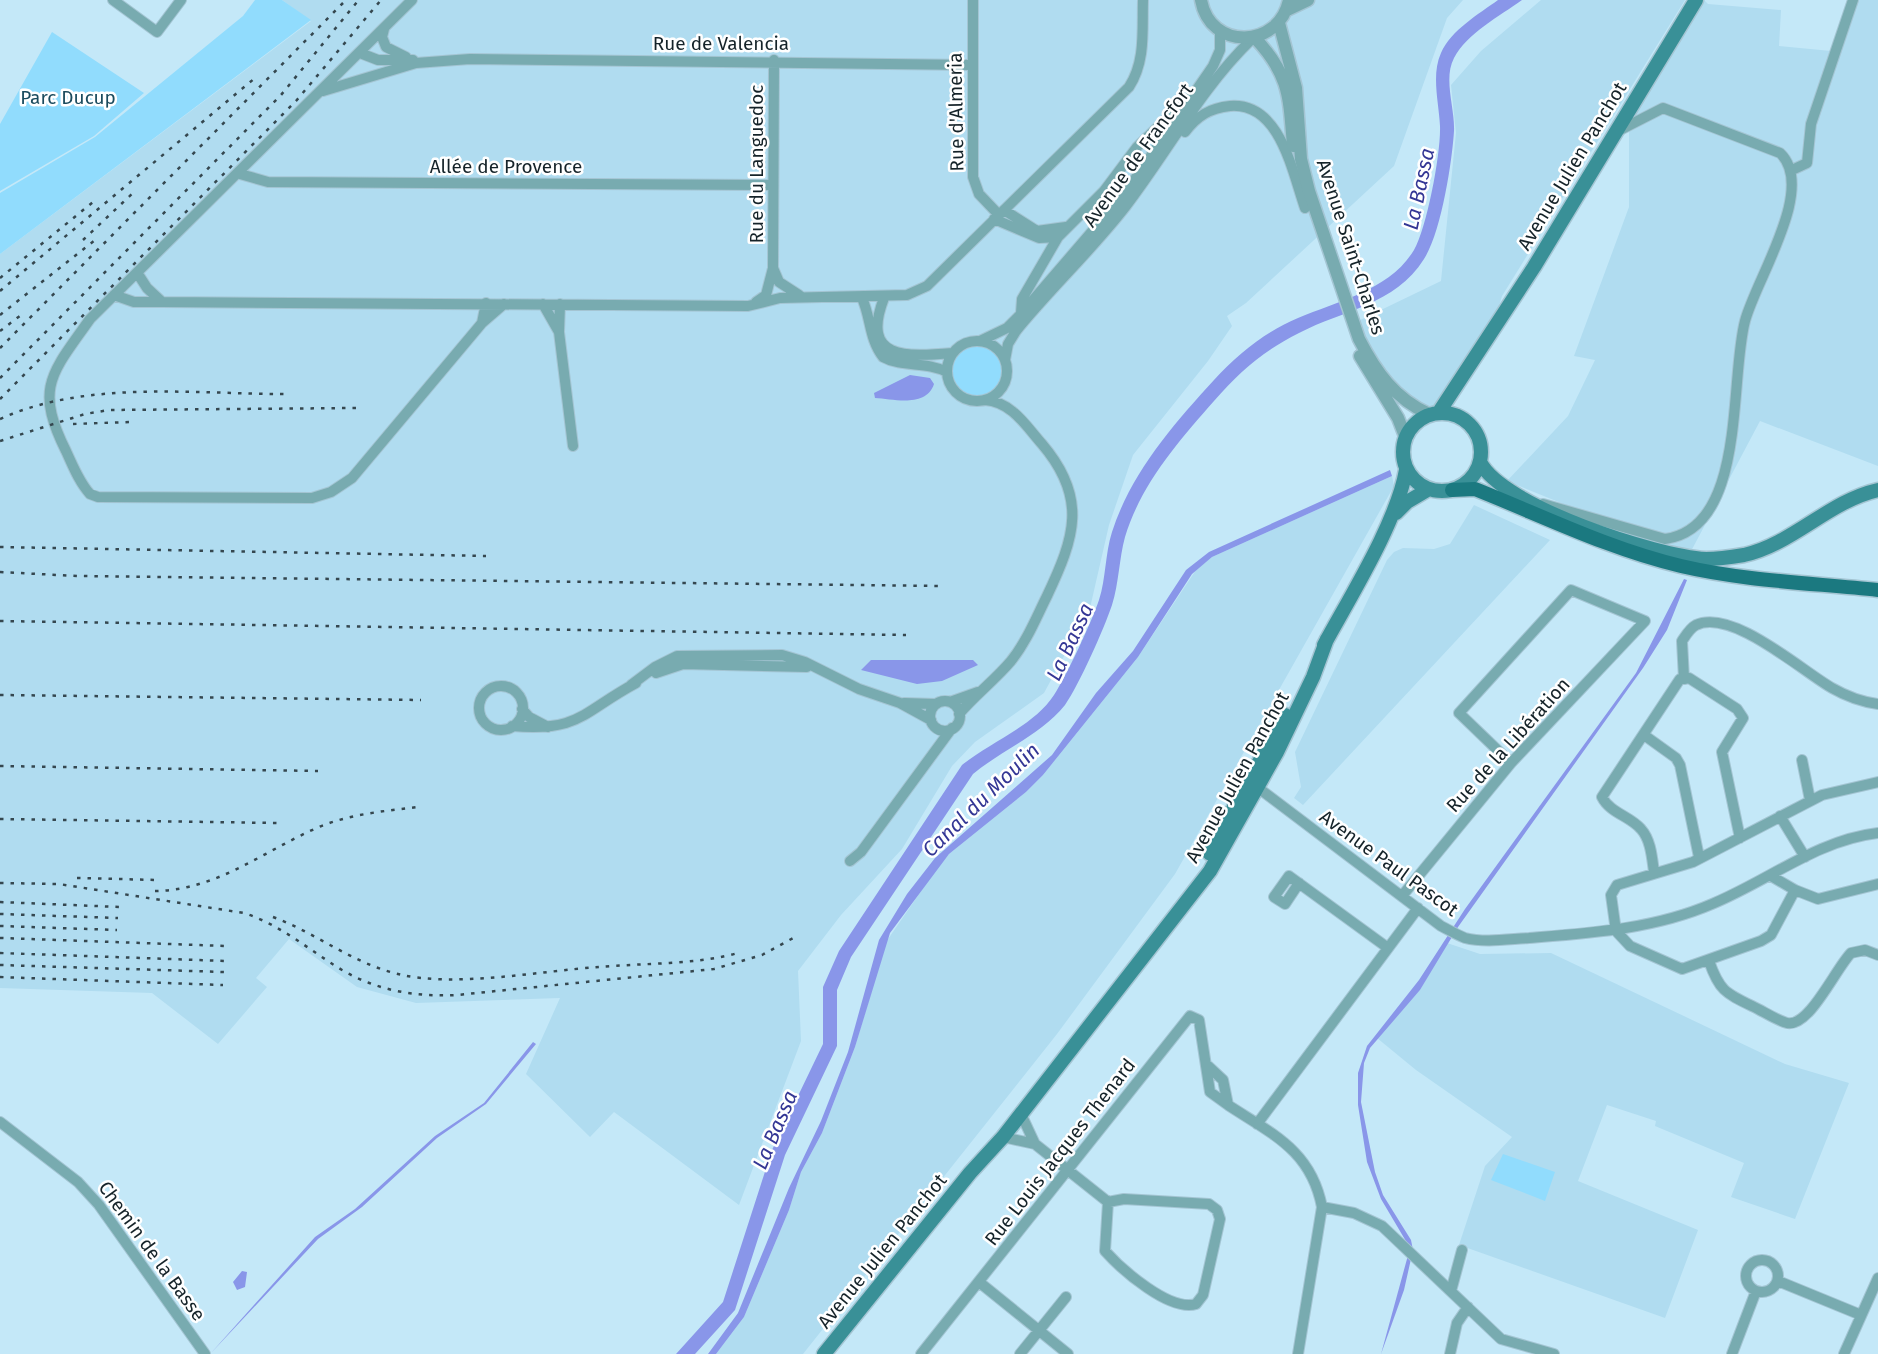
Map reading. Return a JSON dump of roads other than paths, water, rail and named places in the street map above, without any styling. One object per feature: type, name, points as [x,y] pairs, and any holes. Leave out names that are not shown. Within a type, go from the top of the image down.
[{"type":"main road","name":"Avenue Julien Panchot","points":[[1434,413],[1480,352],[1696,0]]},
{"type":"main road","name":"Avenue Julien Panchot","points":[[1463,418],[1461,392],[1480,352]]},
{"type":"main road","points":[[1878,490],[1841,504],[1758,551],[1708,559],[1646,547],[1525,499],[1487,474],[1480,462],[1479,437],[1463,418],[1434,413],[1415,422],[1405,436],[1402,453],[1406,470],[1415,482],[1429,489],[1475,489],[1607,544],[1681,566],[1730,575],[1878,590]]},
{"type":"main road","points":[[1452,490],[1474,474],[1480,462]]},
{"type":"main road","name":"Avenue Julien Panchot","points":[[970,1173],[1003,1137],[1166,925],[1253,784],[1391,519],[1403,488],[1406,470]]},
{"type":"main road","name":"Avenue Julien Panchot","points":[[1391,519],[1407,502],[1429,489]]},
{"type":"main road","name":"Avenue Julien Panchot","points":[[824,1354],[970,1173],[1017,1108],[1055,1069]]},
{"type":"street","points":[[113,0],[156,32],[181,0]]},
{"type":"street","points":[[412,0],[240,174],[90,320],[58,365],[47,403],[84,488],[98,497],[312,498],[331,492],[352,478],[482,323],[504,303]]},
{"type":"street","name":"Rue d'Almeria","points":[[973,0],[973,177],[979,194],[999,215]]},
{"type":"street","points":[[114,295],[134,302],[748,306],[780,298],[884,298],[907,295],[927,286],[1133,81],[1142,54],[1143,0]]},
{"type":"street","points":[[1201,0],[1205,14],[1220,31],[1235,38],[1253,38],[1279,23],[1288,5],[1308,0]]},
{"type":"street","points":[[1792,170],[1807,163],[1811,124],[1853,0]]},
{"type":"street","name":"Avenue Saint-Charles","points":[[1279,23],[1296,88],[1301,159],[1340,295]]},
{"type":"street","points":[[384,29],[382,37],[386,47],[413,60]]},
{"type":"street","name":"Avenue de Francfort","points":[[980,341],[1007,328],[1021,314],[1126,192],[1213,66],[1220,50],[1220,31]]},
{"type":"street","name":"Avenue de Francfort","points":[[1005,360],[1008,344],[1016,331],[1125,206],[1167,151],[1198,102],[1253,38]]},
{"type":"street","name":"Avenue Saint-Charles","points":[[1253,38],[1278,64],[1286,85],[1294,156],[1306,208],[1367,372],[1398,418],[1405,436]]},
{"type":"street","points":[[357,56],[390,61],[413,60]]},
{"type":"street","points":[[357,56],[354,67],[361,77]]},
{"type":"street","name":"Rue de Valencia","points":[[413,60],[972,59]]},
{"type":"street","points":[[319,93],[413,60]]},
{"type":"street","name":"Rue du Languedoc","points":[[748,306],[766,295],[773,268],[774,61]]},
{"type":"street","points":[[1021,314],[1022,299],[1058,237],[1104,191],[1157,125],[1195,93]]},
{"type":"street","points":[[1125,206],[1189,126],[1205,111],[1239,106],[1257,111],[1271,124],[1280,139],[1306,208]]},
{"type":"street","points":[[1525,499],[1665,539],[1680,537],[1696,529],[1722,483],[1745,321],[1791,205],[1792,170],[1780,153],[1663,108],[1615,134]]},
{"type":"street","name":"Allée de Provence","points":[[240,174],[268,182],[772,185]]},
{"type":"street","points":[[999,215],[1037,231],[1066,227]]},
{"type":"street","points":[[999,215],[1039,238],[1058,237]]},
{"type":"street","name":"Rue du Languedoc","points":[[773,268],[779,282],[803,297]]},
{"type":"street","points":[[138,274],[147,288],[162,302]]},
{"type":"street","points":[[862,298],[868,312],[873,343],[883,357],[889,361],[932,364],[947,372]]},
{"type":"street","points":[[884,298],[878,314],[877,336],[887,350],[900,354],[953,353]]},
{"type":"street","points":[[482,323],[486,303]]},
{"type":"street","points":[[542,304],[559,332]]},
{"type":"street","points":[[560,304],[559,332],[573,446]]},
{"type":"street","name":"Avenue Saint-Charles","points":[[1350,323],[1369,359],[1387,384],[1413,407],[1434,413]]},
{"type":"street","points":[[850,861],[861,852],[931,758],[952,729],[959,714],[978,692],[1005,668],[1025,642],[1062,564],[1073,527],[1073,505],[1061,469],[1012,410],[995,401],[971,401],[958,395],[950,384],[947,372],[953,353],[965,344],[980,341],[995,347],[1005,360],[1005,383],[1012,410]]},
{"type":"street","points":[[985,400],[994,396],[1005,383]]},
{"type":"street","name":"Rue de la Libération","points":[[1402,896],[1511,763],[1645,621],[1571,590],[1459,713],[1511,763]]},
{"type":"street","points":[[1684,679],[1682,641],[1696,625],[1707,622],[1753,634],[1831,688],[1878,704]]},
{"type":"street","points":[[551,728],[529,717],[522,709],[519,697],[510,688],[493,688],[483,695],[479,707],[483,721],[494,729],[512,726],[551,728],[575,722],[666,661],[690,653],[782,655],[794,657],[859,689],[901,703],[942,730],[952,729]]},
{"type":"street","points":[[1654,872],[1648,839],[1641,828],[1606,804],[1602,797],[1680,679],[1689,678],[1737,709],[1743,718],[1722,752],[1740,838]]},
{"type":"street","points":[[901,703],[950,702],[978,692]]},
{"type":"street","points":[[950,702],[959,714]]},
{"type":"street","points":[[931,758],[931,711],[936,704]]},
{"type":"street","points":[[512,726],[522,709]]},
{"type":"street","points":[[1644,735],[1676,758],[1680,765],[1699,857]]},
{"type":"street","points":[[1802,760],[1810,800]]},
{"type":"street","points":[[1796,890],[1771,935],[1710,961],[1682,969],[1630,946],[1616,931],[1611,895],[1617,885],[1693,862],[1822,794],[1878,782]]},
{"type":"street","name":"Avenue Paul Pascot","points":[[1253,784],[1418,908],[1464,937],[1483,940],[1616,931],[1710,905],[1853,836],[1878,833]]},
{"type":"street","points":[[1780,816],[1805,857]]},
{"type":"street","points":[[1771,876],[1818,900],[1878,884]]},
{"type":"street","points":[[1299,883],[1388,948]]},
{"type":"street","points":[[1257,1124],[1418,908]]},
{"type":"street","points":[[1710,961],[1717,982],[1727,994],[1789,1024],[1801,1021],[1809,1013],[1851,953],[1865,950],[1878,955]]},
{"type":"street","name":"Rue Louis Jacques Thenard","points":[[921,1354],[1190,1016],[1199,1020],[1210,1092],[1282,1140],[1307,1163],[1318,1187],[1322,1207]]},
{"type":"street","name":"Rue Louis Jacques Thenard","points":[[1208,1066],[1223,1080],[1228,1105]]},
{"type":"street","points":[[1021,1114],[1035,1144]]},
{"type":"street","name":"Chemin de la Basse","points":[[0,1122],[78,1182],[99,1205],[205,1354]]},
{"type":"street","points":[[1003,1137],[1035,1144],[1108,1202],[1124,1199],[1209,1204],[1217,1210],[1220,1219],[1212,1256],[1203,1295],[1196,1304],[1188,1307],[1168,1302],[1105,1251],[1108,1202]]},
{"type":"street","points":[[1298,1354],[1322,1207],[1353,1213],[1382,1226],[1501,1339],[1554,1354]]},
{"type":"street","points":[[1451,1292],[1462,1250]]},
{"type":"street","points":[[1766,1261],[1775,1266],[1778,1281],[1766,1292],[1756,1291],[1748,1284],[1746,1274],[1756,1262],[1766,1261]]},
{"type":"street","points":[[1844,1354],[1878,1278]]},
{"type":"street","points":[[1778,1281],[1861,1315]]},
{"type":"street","points":[[979,1282],[1068,1354]]},
{"type":"street","points":[[1732,1354],[1756,1291]]},
{"type":"street","points":[[1020,1354],[1066,1297]]},
{"type":"street","points":[[1450,1354],[1457,1323],[1468,1307]]},
{"type":"water","points":[[1498,0],[1522,0],[1467,41],[1451,66],[1449,84],[1454,131],[1451,161],[1436,233],[1424,259],[1398,287],[1383,297],[1299,333],[1253,362],[1214,401],[1162,464],[1132,518],[1123,545],[1112,605],[1091,656],[1065,705],[1033,734],[973,774],[851,957],[837,990],[837,1046],[785,1155],[735,1310],[695,1354],[676,1354],[723,1302],[772,1150],[823,1044],[823,987],[839,951],[962,765],[1035,716],[1054,695],[1099,600],[1110,540],[1120,510],[1142,470],[1168,433],[1214,380],[1253,344],[1298,318],[1377,285],[1404,264],[1414,250],[1428,208],[1438,154],[1440,126],[1436,70],[1441,53],[1458,30]]},
{"type":"water","points":[[910,375],[930,378],[934,384],[930,392],[909,400],[875,398],[874,393]]},
{"type":"water","points":[[1390,470],[1392,476],[1212,557],[1192,574],[1138,657],[1043,775],[949,854],[890,933],[855,1047],[822,1133],[801,1172],[789,1210],[744,1317],[716,1354],[708,1354],[738,1313],[848,1052],[879,940],[907,894],[935,858],[1052,755],[1096,693],[1133,651],[1186,570],[1209,552]]},
{"type":"water","points":[[1684,579],[1687,580],[1667,630],[1643,668],[1458,927],[1420,990],[1370,1048],[1364,1063],[1361,1102],[1375,1172],[1383,1195],[1411,1240],[1413,1250],[1404,1290],[1381,1354],[1410,1248],[1381,1199],[1367,1162],[1358,1105],[1358,1073],[1367,1046],[1419,980],[1465,909],[1636,673]]},
{"type":"water","points":[[871,660],[973,660],[978,665],[942,681],[917,684],[861,670]]},
{"type":"water","points":[[533,1042],[536,1044],[486,1104],[437,1138],[362,1207],[318,1239],[211,1353],[315,1237],[355,1209],[435,1136],[484,1103]]},
{"type":"water","points":[[242,1271],[247,1272],[245,1287],[237,1290],[233,1282]]},
{"type":"railway","points":[[0,348],[346,0]]},
{"type":"railway","points":[[0,399],[296,101],[381,0]]},
{"type":"railway","points":[[0,378],[281,95],[357,2]]},
{"type":"railway","points":[[0,291],[255,78]]},
{"type":"railway","points":[[83,240],[134,192]]},
{"type":"railway","points":[[0,278],[93,202]]},
{"type":"railway","points":[[0,315],[99,237]]},
{"type":"railway","points":[[0,331],[25,312]]},
{"type":"railway","points":[[0,419],[33,407],[104,394],[285,394]]},
{"type":"railway","points":[[0,441],[85,414],[109,410],[357,408]]},
{"type":"railway","points":[[73,424],[129,422]]},
{"type":"railway","points":[[0,547],[486,556]]},
{"type":"railway","points":[[0,572],[77,576],[942,586]]},
{"type":"railway","points":[[0,621],[906,635]]},
{"type":"railway","points":[[0,695],[421,700]]},
{"type":"railway","points":[[0,766],[318,771]]},
{"type":"railway","points":[[155,891],[178,889],[220,877],[319,827],[343,819],[418,807]]},
{"type":"railway","points":[[0,819],[278,823]]},
{"type":"railway","points":[[77,878],[158,880]]},
{"type":"railway","points":[[0,883],[59,884],[244,913],[283,931],[342,970],[369,983],[427,995],[457,995],[714,969],[762,955],[795,937]]},
{"type":"railway","points":[[0,902],[119,907]]},
{"type":"railway","points":[[0,914],[118,918]]},
{"type":"railway","points":[[273,917],[365,963],[421,978],[497,977],[689,961],[741,952]]},
{"type":"railway","points":[[0,926],[117,930]]},
{"type":"railway","points":[[0,938],[226,946]]},
{"type":"railway","points":[[0,953],[224,961]]},
{"type":"railway","points":[[0,965],[224,972]]},
{"type":"railway","points":[[0,977],[223,985]]},
{"type":"park label","name":"Parc Ducup","points":[[68,97]]},
{"type":"water label","name":"La Bassa","points":[[1419,189]]},
{"type":"water label","name":"La Bassa","points":[[1070,642]]},
{"type":"water label","name":"Canal du Moulin","points":[[981,800]]},
{"type":"water label","name":"La Bassa","points":[[775,1130]]}]
